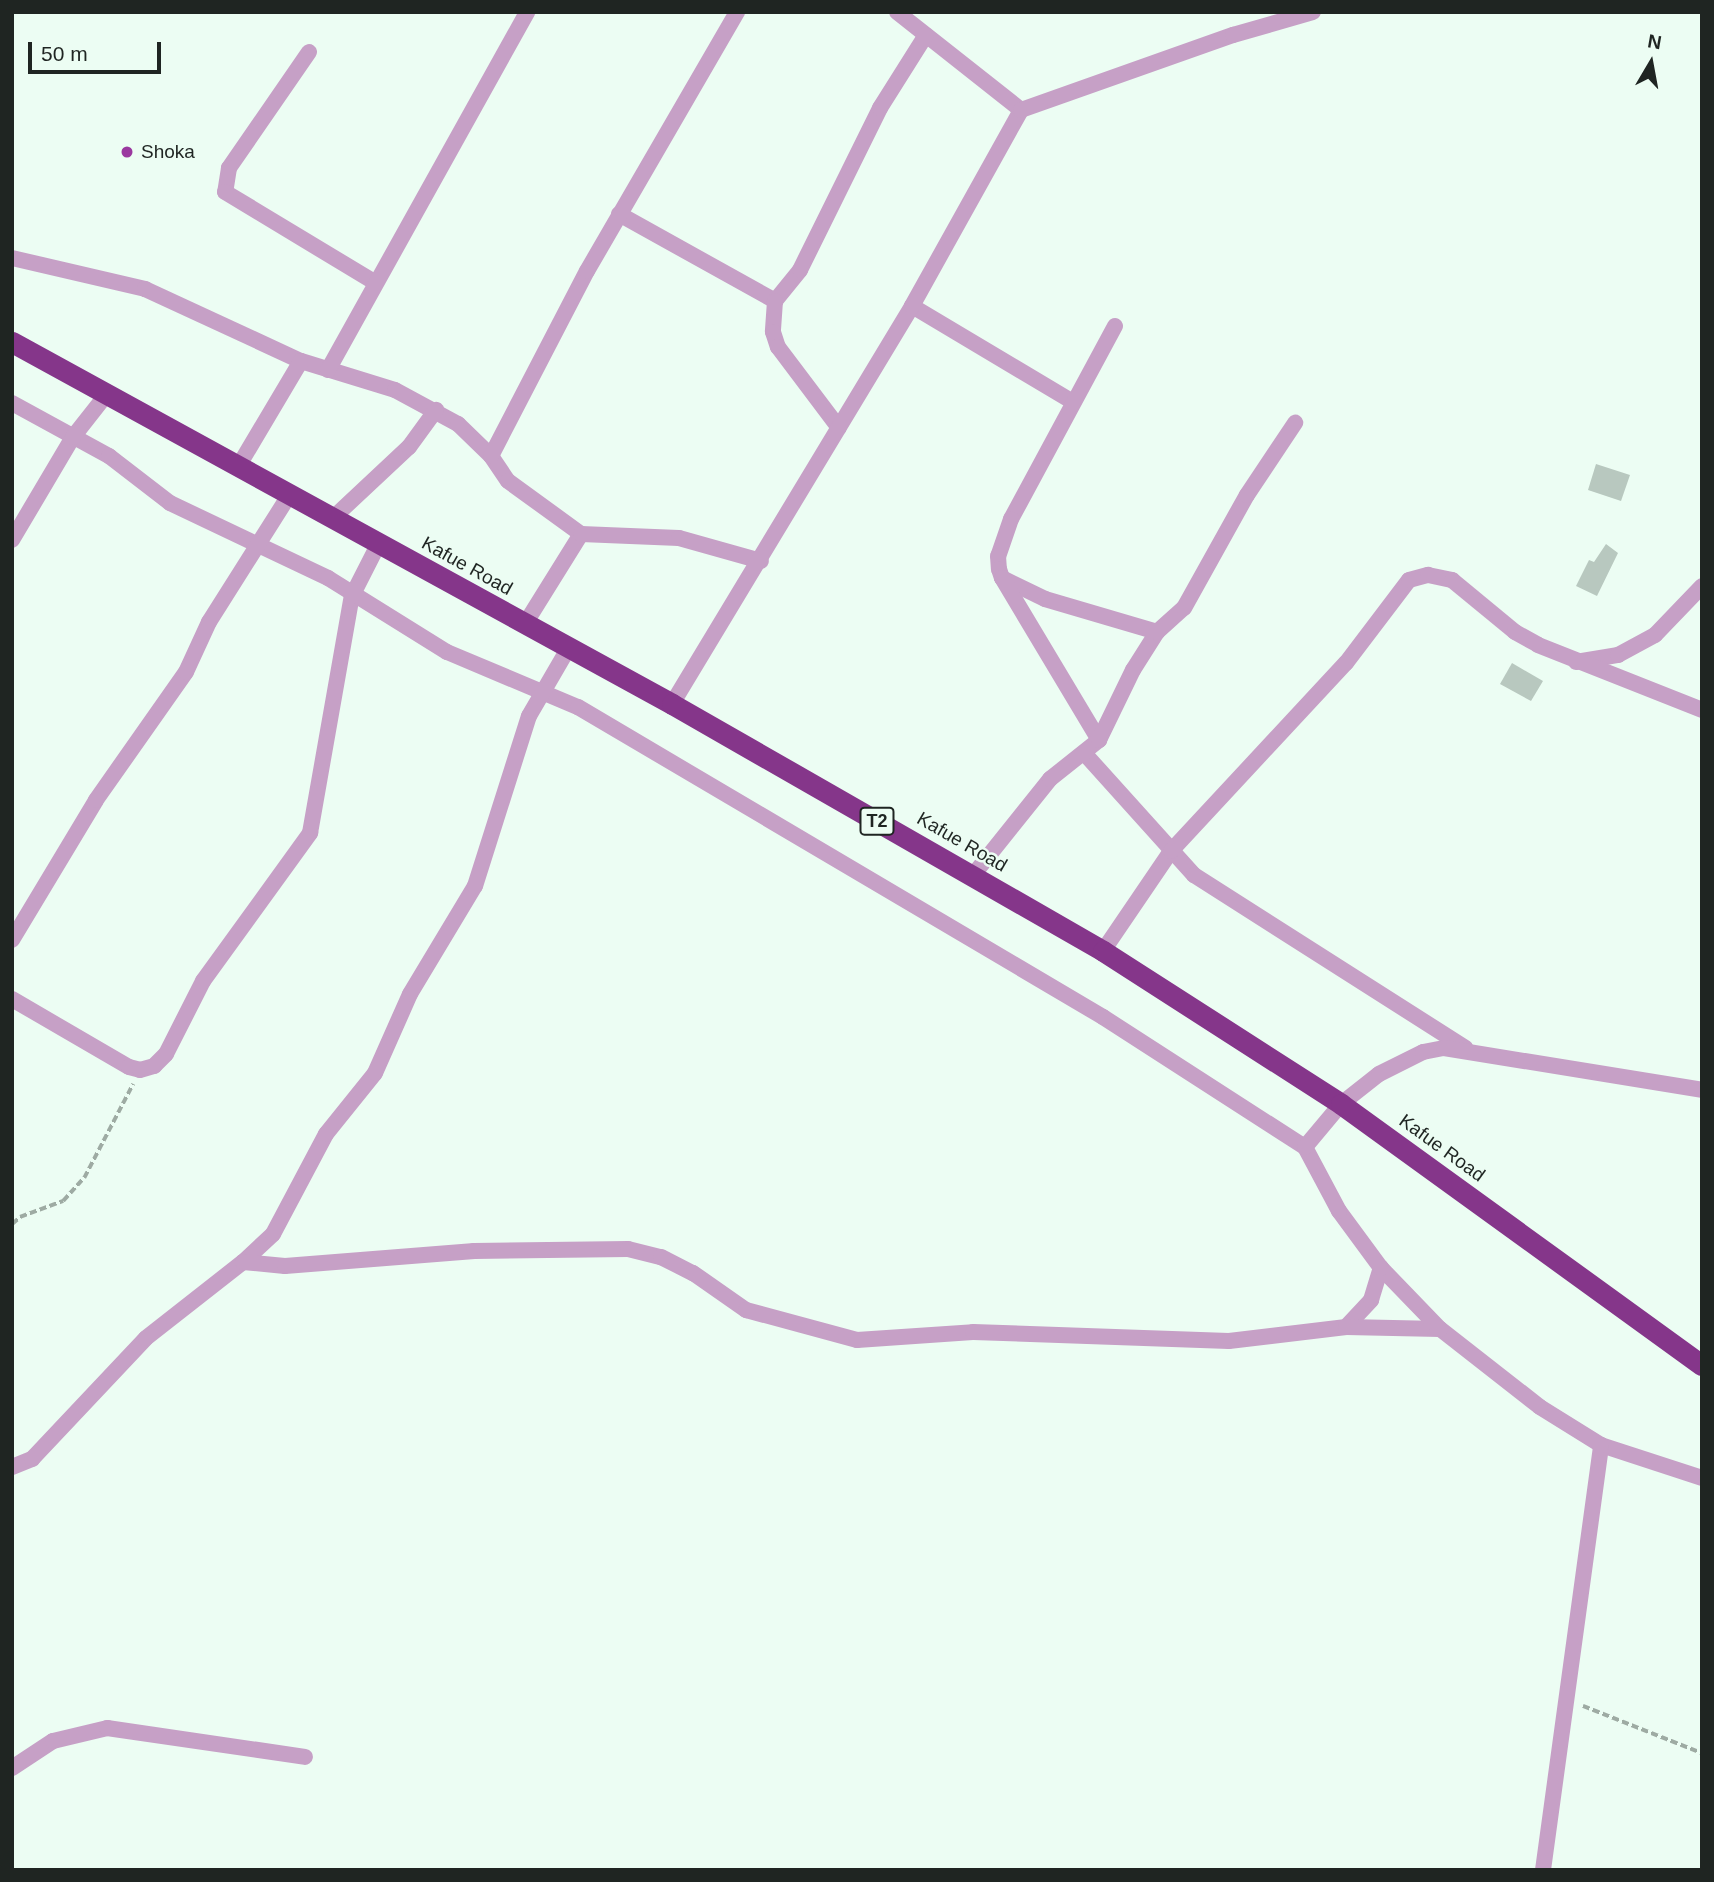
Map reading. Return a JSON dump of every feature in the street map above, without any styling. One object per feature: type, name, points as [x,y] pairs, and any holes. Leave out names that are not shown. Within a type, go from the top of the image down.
[{"type":"highway","name":"Kafue Road","points":[[12,342],[672,704],[974,874],[1103,951],[1341,1104],[1702,1365]]},
{"type":"street","points":[[328,370],[527,12]]},
{"type":"street","points":[[491,456],[619,214],[737,12]]},
{"type":"street","points":[[897,12],[1021,110]]},
{"type":"street","points":[[672,704],[761,561],[912,306],[1021,110],[1233,35],[1313,12]]},
{"type":"street","points":[[839,428],[778,346],[773,332],[775,301],[800,270],[880,108],[926,35]]},
{"type":"street","points":[[309,52],[229,168],[225,192],[376,283]]},
{"type":"street","points":[[619,214],[775,301]]},
{"type":"street","points":[[12,258],[145,289],[301,361],[396,390],[436,410],[491,456],[508,481],[581,534],[679,538],[761,561]]},
{"type":"street","points":[[912,306],[1073,402]]},
{"type":"street","points":[[1099,740],[1002,578],[998,556],[1002,539],[1115,326]]},
{"type":"street","points":[[238,467],[301,361]]},
{"type":"street","points":[[12,540],[73,437],[106,395]]},
{"type":"street","points":[[12,403],[109,456],[170,503],[354,592],[447,652],[578,707],[1103,1017],[1304,1147],[1339,1211],[1381,1268],[1440,1329],[1540,1407],[1601,1444],[1702,1478]]},
{"type":"street","points":[[333,518],[409,447],[436,410]]},
{"type":"street","points":[[974,874],[1050,779],[1085,754],[1099,740],[1157,632],[1184,608],[1247,495],[1295,424]]},
{"type":"street","points":[[12,940],[96,800],[186,672],[209,622],[290,494]]},
{"type":"street","points":[[525,624],[581,534]]},
{"type":"street","points":[[12,999],[140,1070],[154,1066],[166,1054],[203,981],[310,833],[354,592],[379,543]]},
{"type":"street","points":[[1103,951],[1171,851],[1346,663],[1409,580],[1428,575],[1452,580],[1514,632],[1576,662],[1702,710]]},
{"type":"street","points":[[1002,578],[1062,605],[1157,632]]},
{"type":"street","points":[[1576,662],[1618,655],[1655,635],[1702,586]]},
{"type":"street","points":[[12,1467],[32,1459],[146,1338],[243,1262],[273,1234],[327,1134],[370,1082],[410,994],[475,886],[518,745],[542,692],[568,649]]},
{"type":"street","points":[[1085,754],[1194,875],[1293,942],[1466,1048]]},
{"type":"street","points":[[1304,1147],[1341,1104],[1379,1074],[1423,1052],[1466,1048],[1702,1090]]},
{"type":"street","points":[[243,1262],[285,1266],[486,1250],[628,1248],[661,1257],[693,1273],[746,1310],[857,1340],[973,1332],[1229,1341],[1346,1327],[1440,1329]]},
{"type":"street","points":[[1346,1327],[1371,1300],[1381,1268]]},
{"type":"street","points":[[1543,1870],[1564,1698],[1577,1647],[1601,1444]]},
{"type":"street","points":[[12,1768],[53,1741],[107,1728],[305,1757]]},
{"type":"path","points":[[12,1224],[20,1217],[63,1201],[84,1178],[140,1070]]},
{"type":"path","points":[[1564,1698],[1702,1753]]},
{"type":"building","points":[[1596,464],[1630,475],[1621,501],[1588,490]]},
{"type":"building","points":[[1606,544],[1618,553],[1597,596],[1576,586],[1589,560],[1594,562]]},
{"type":"building","points":[[1512,663],[1543,681],[1531,701],[1500,684]]},
{"type":"place","name":"Shoka","points":[[127,152]]}]
